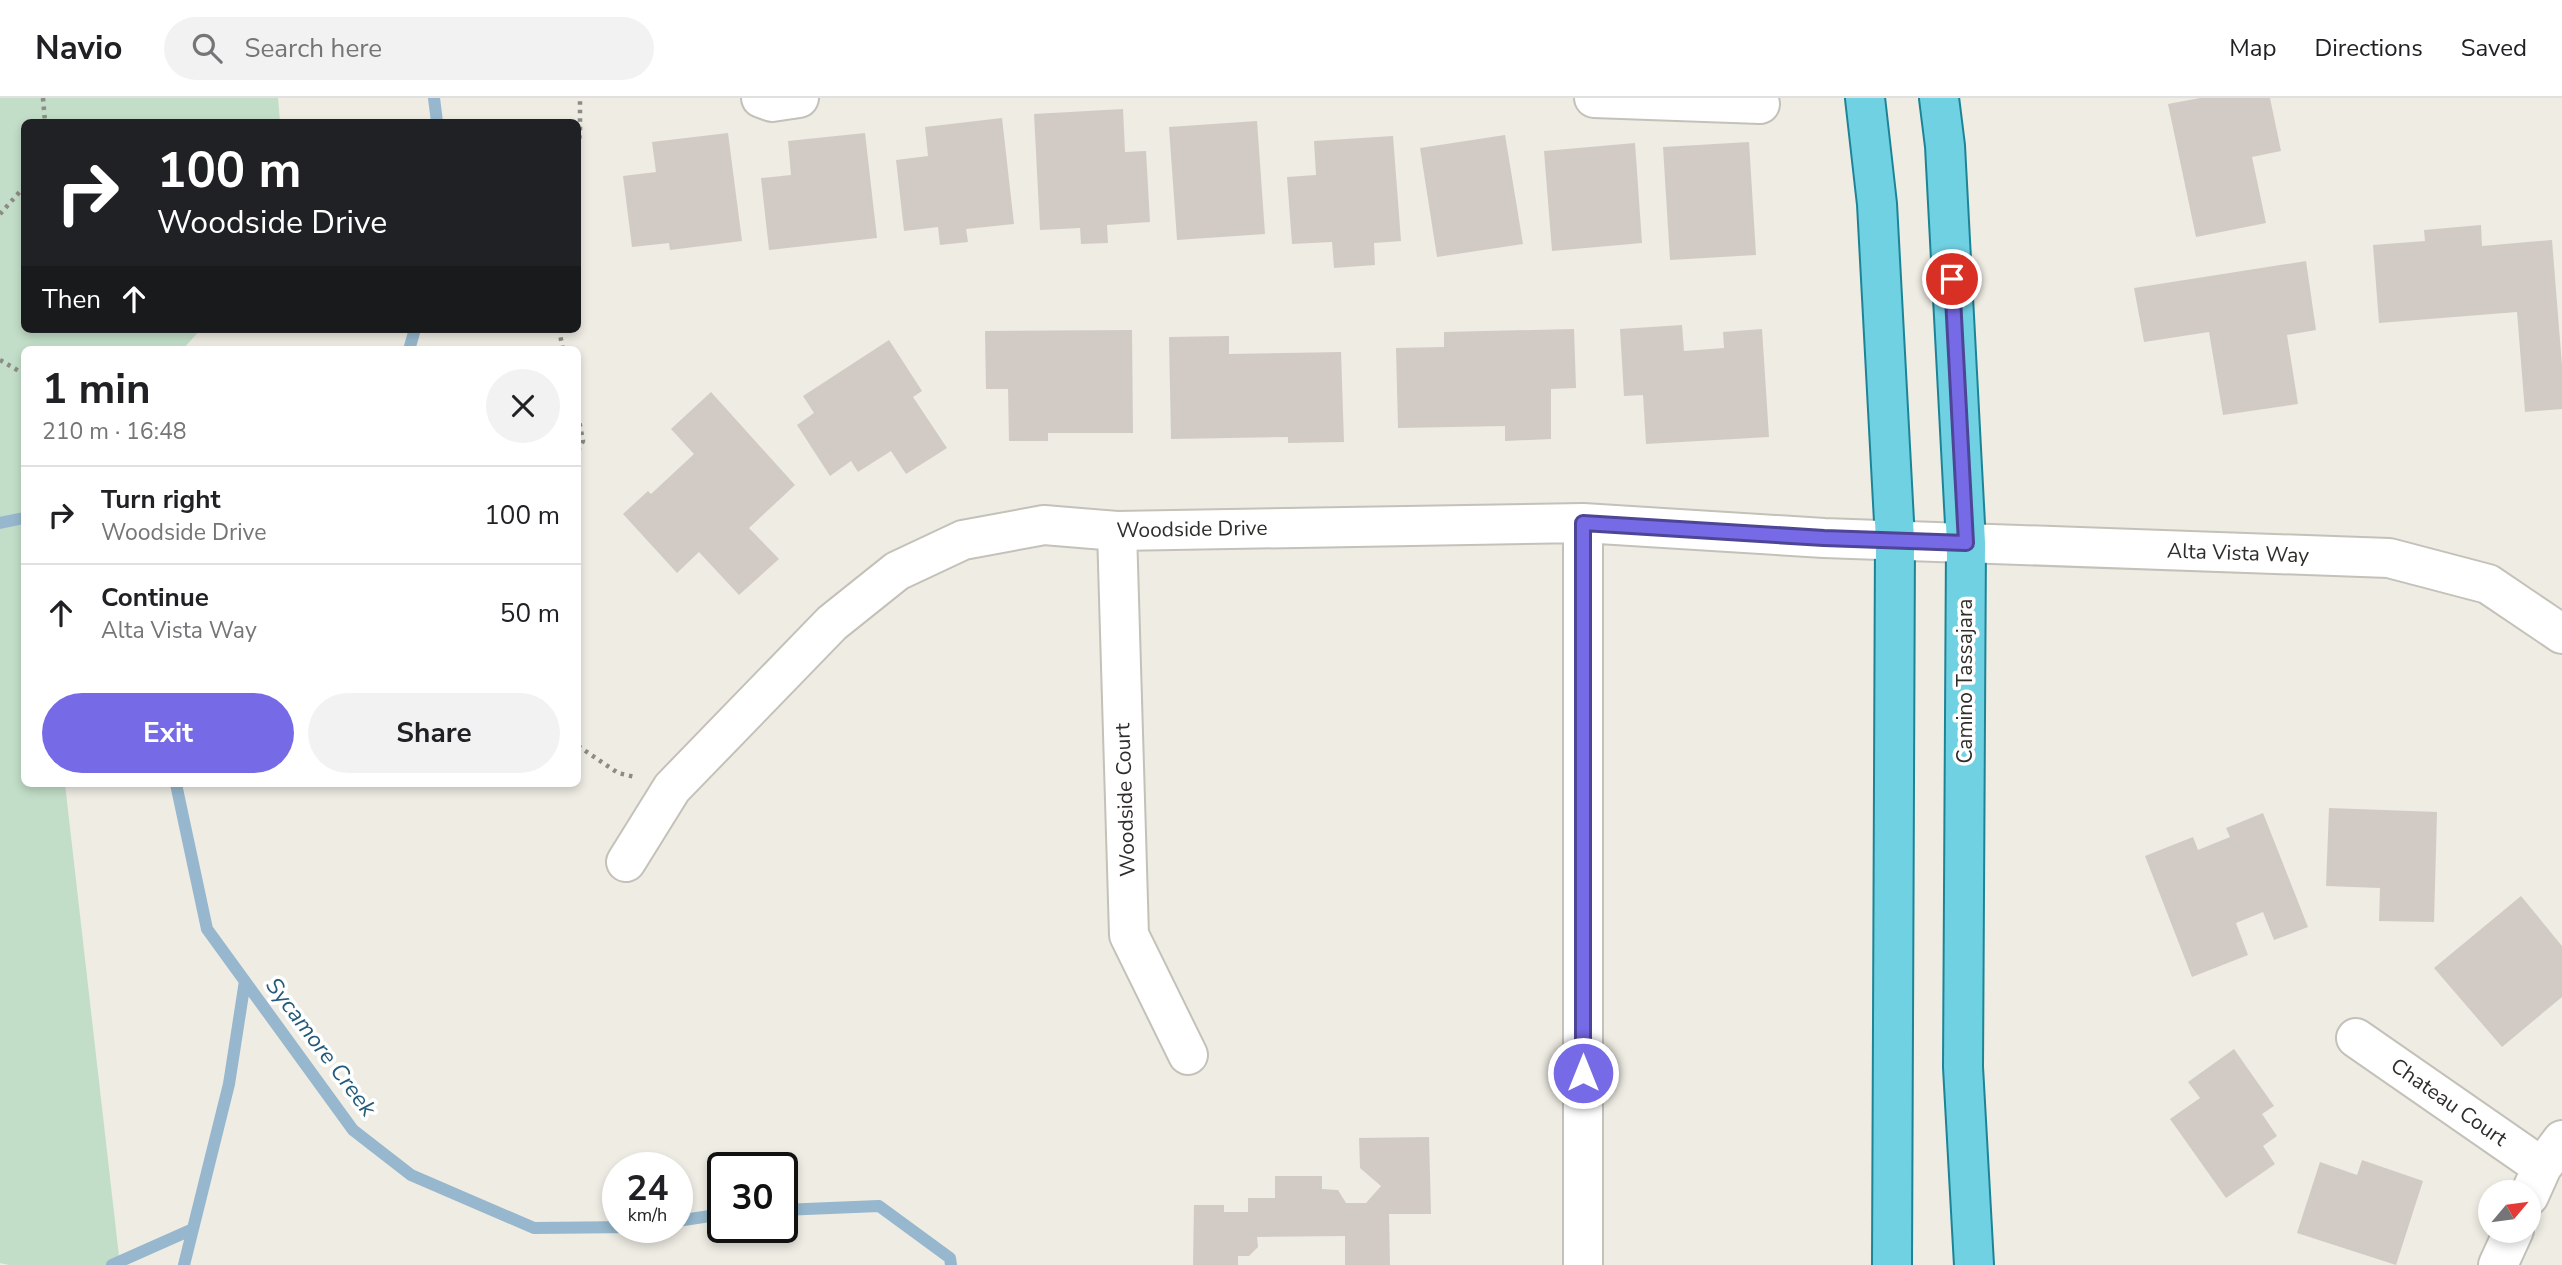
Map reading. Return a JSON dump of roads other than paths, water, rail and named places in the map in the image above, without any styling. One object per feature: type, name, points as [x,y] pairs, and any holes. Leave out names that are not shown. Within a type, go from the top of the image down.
[{"type":"main road","points":[[1865,98],[1877,204],[1895,540],[1892,1265]]},
{"type":"main road","name":"Camino Tassajara","points":[[1939,98],[1945,146],[1966,543],[1963,1067],[1975,1265]]},
{"type":"street","points":[[761,98],[772,102],[799,98]]},
{"type":"street","points":[[1594,98],[1760,104]]},
{"type":"street","points":[[1583,523],[1583,1265]]},
{"type":"street","name":"Woodside Drive","points":[[626,862],[672,789],[832,622],[897,571],[962,540],[1044,525],[1117,531],[1583,523],[1895,540]]},
{"type":"street","name":"Woodside Court","points":[[1117,531],[1129,935],[1188,1055]]},
{"type":"street","name":"Alta Vista Way","points":[[1895,540],[2389,558],[2488,584],[2562,635]]},
{"type":"street","name":"Chateau Court","points":[[2357,1038],[2544,1168]]},
{"type":"street","points":[[2498,1265],[2508,1243]]},
{"type":"waterway","name":"Sycamore Creek","points":[[434,98],[437,119]]},
{"type":"waterway","name":"Sycamore Creek","points":[[410,346],[414,333]]},
{"type":"waterway","points":[[0,523],[21,519]]},
{"type":"waterway","name":"Sycamore Creek","points":[[177,787],[207,929],[353,1130],[411,1175],[534,1228],[602,1227]]},
{"type":"waterway","points":[[184,1265],[229,1084],[245,981]]},
{"type":"waterway","name":"Sycamore Creek","points":[[798,1209],[879,1206],[950,1258],[951,1265]]},
{"type":"waterway","name":"Sycamore Creek","points":[[693,1219],[707,1216]]},
{"type":"waterway","points":[[112,1265],[193,1229]]}]
